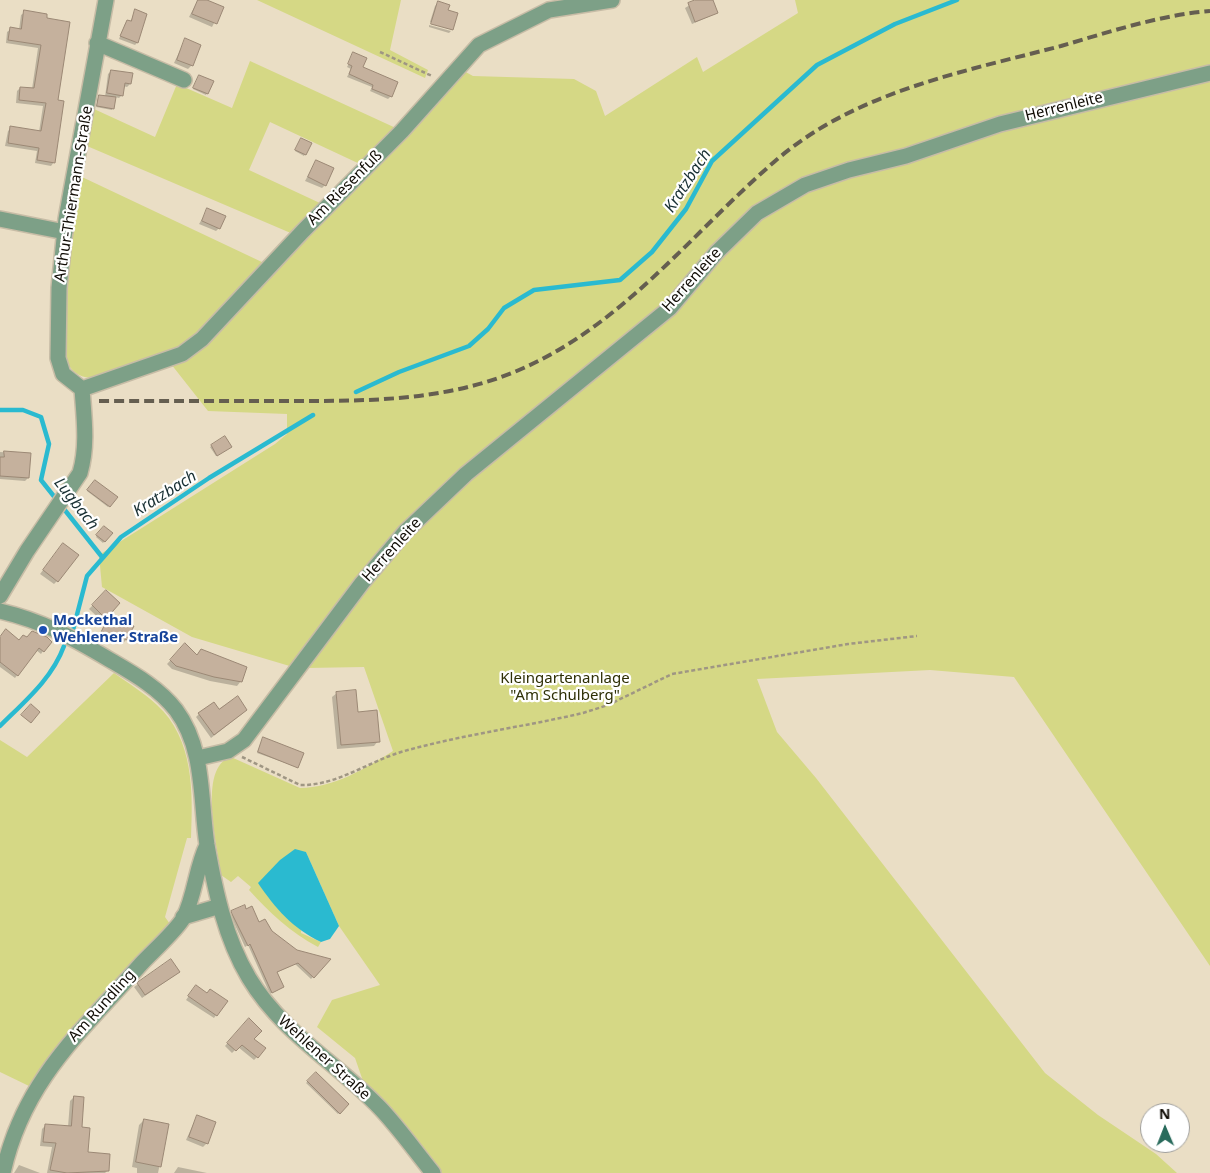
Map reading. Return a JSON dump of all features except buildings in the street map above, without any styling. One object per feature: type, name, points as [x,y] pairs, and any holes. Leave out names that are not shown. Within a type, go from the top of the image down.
[{"type":"street","name":"Arthur-Thiermann-Straße","points":[[82,389],[63,374],[58,358],[59,288],[65,232],[106,0]]},
{"type":"street","name":"Am Riesenfuß","points":[[82,389],[182,354],[202,339],[303,230],[402,131],[479,45],[549,10],[612,0]]},
{"type":"street","points":[[97,43],[184,80]]},
{"type":"street","name":"Herrenleite","points":[[228,751],[244,740],[362,583],[405,532],[466,474],[670,308],[717,252],[757,213],[805,185],[849,170],[906,156],[1000,124],[1210,73]]},
{"type":"street","points":[[0,219],[65,232]]},
{"type":"street","points":[[0,596],[27,551],[80,473],[85,450],[82,389]]},
{"type":"street","name":"Wehlener Straße","points":[[0,611],[38,621],[61,631],[143,679],[176,709],[192,738],[198,758],[208,845],[220,906],[229,935],[250,979],[275,1014],[304,1042],[380,1108],[433,1173]]},
{"type":"street","points":[[198,758],[228,751]]},
{"type":"street","name":"Am Rundling","points":[[3,1173],[16,1125],[47,1072],[74,1036],[104,1006],[184,917],[200,859],[208,845]]},
{"type":"street","points":[[184,917],[220,906]]},
{"type":"path","points":[[380,52],[445,82]]},
{"type":"path","points":[[228,751],[300,785],[310,786],[337,778],[401,752],[583,713],[608,705],[672,674],[848,644],[917,636]]},
{"type":"green space","points":[[257,0],[401,0],[390,50],[428,70],[425,78]]},
{"type":"green space","points":[[795,0],[1210,0],[1210,67],[903,150],[804,180],[665,305],[463,469],[293,667],[192,637],[102,587],[99,555],[275,444],[287,434],[287,414],[208,411],[171,364],[462,70],[473,76],[574,79],[596,91],[605,116],[697,57],[703,72],[798,13]]},
{"type":"green space","points":[[250,61],[398,129],[362,165],[270,122],[249,170],[322,204],[293,234],[87,146],[94,109],[155,137],[177,84],[232,108]]},
{"type":"green space","name":"Kleingartenanlage \"Am Schulberg\"","points":[[1210,79],[1210,966],[1014,677],[930,670],[757,679],[777,732],[816,778],[1045,1073],[1098,1115],[1140,1143],[1140,1153],[1155,1153],[1177,1173],[439,1173],[363,1081],[355,1058],[317,1027],[332,1000],[380,985],[339,926],[306,852],[301,933],[321,942],[318,947],[281,922],[249,890],[251,887],[238,876],[231,882],[221,875],[212,810],[212,792],[215,776],[221,764],[231,757],[300,788],[325,785],[337,781],[372,764],[393,751],[364,667],[306,668],[365,586],[409,536],[762,216],[809,188],[969,139]]},
{"type":"green space","points":[[82,177],[264,263],[183,348],[98,378],[84,377],[76,373],[65,358],[64,348],[67,268],[74,213]]},
{"type":"green space","points":[[114,673],[157,705],[169,719],[178,734],[185,750],[189,767],[192,803],[191,838],[187,838],[165,917],[170,924],[77,1022],[43,1064],[29,1086],[0,1072],[0,740],[27,757]]},
{"type":"water","points":[[295,849],[306,852],[339,926],[330,939],[321,942],[302,931],[285,917],[258,883],[280,860]]},
{"type":"waterway","name":"Kratzbach","points":[[356,392],[399,372],[469,346],[488,329],[504,308],[534,290],[620,280],[652,252],[686,209],[712,161],[817,65],[895,24],[957,0]]},
{"type":"waterway","name":"Lugbach","points":[[0,410],[23,410],[41,417],[49,444],[41,480],[102,557]]},
{"type":"waterway","name":"Kratzbach","points":[[73,630],[87,576],[121,537],[209,478],[313,415]]},
{"type":"waterway","name":"Kratzbach","points":[[0,726],[28,699],[45,679],[59,658],[64,646]]},
{"type":"railway","points":[[99,401],[369,400],[430,394],[490,381],[519,370],[556,351],[591,329],[654,276],[774,162],[805,138],[839,118],[874,101],[910,88],[986,65],[1172,16],[1210,11]]},
{"type":"place","name":"Mockethal Wehlener Straße","points":[[43,630]]}]
